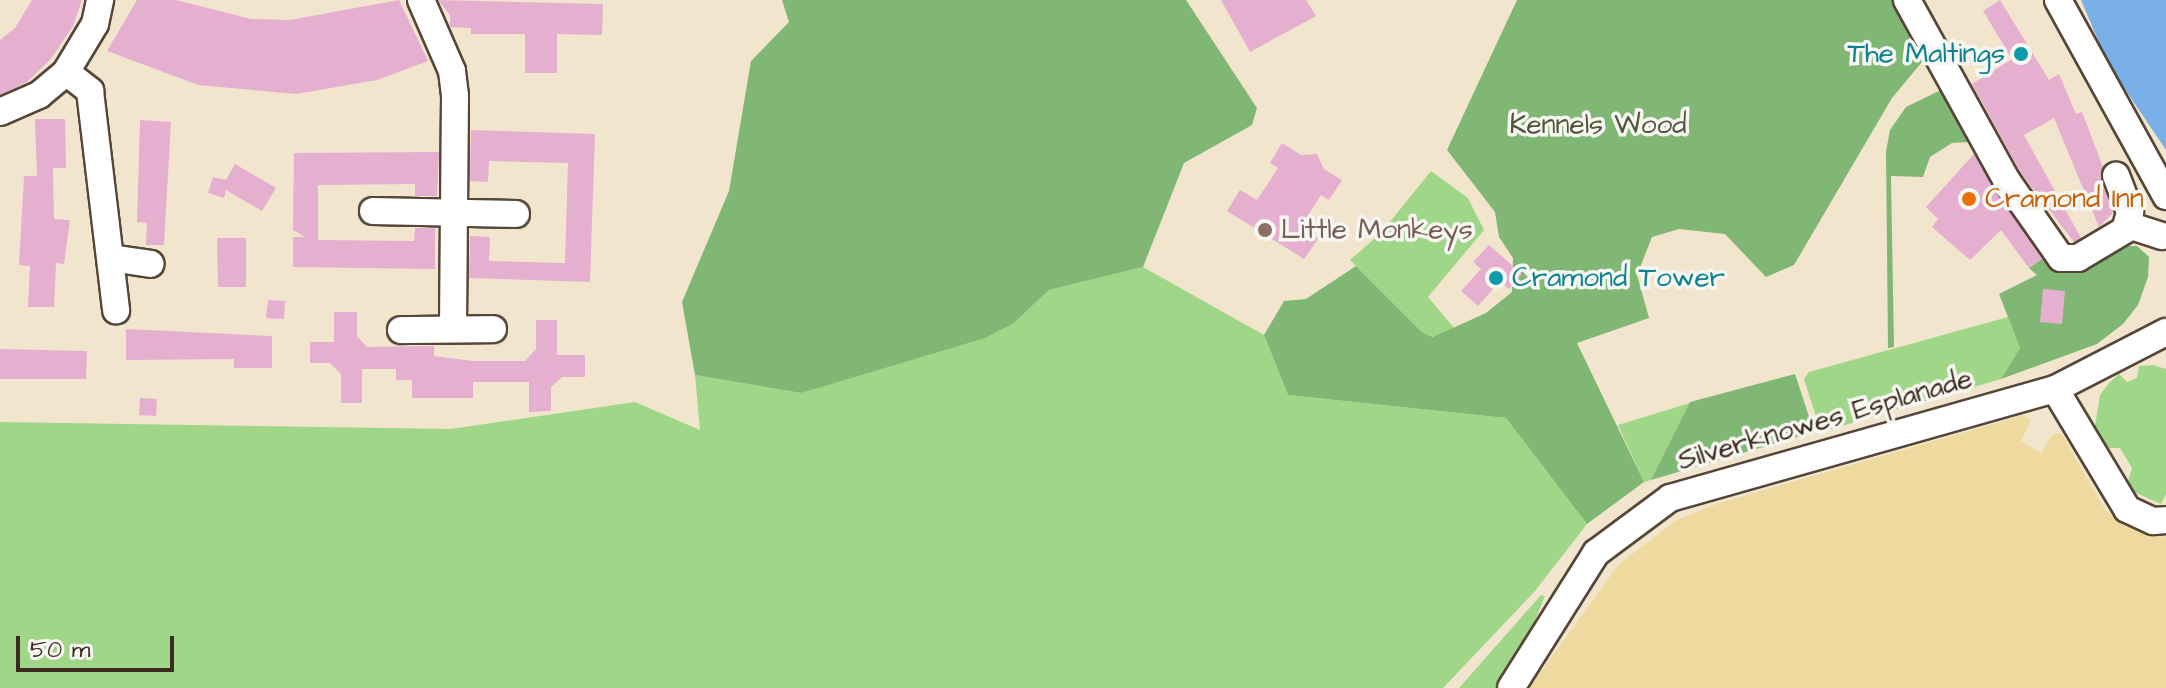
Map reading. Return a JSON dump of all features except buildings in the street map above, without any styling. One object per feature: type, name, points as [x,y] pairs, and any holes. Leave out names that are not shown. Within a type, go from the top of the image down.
[{"type":"street","points":[[0,112],[39,95],[66,72],[95,24],[100,0]]},
{"type":"street","points":[[421,0],[452,71],[453,329]]},
{"type":"street","points":[[1907,0],[2007,181],[2057,254],[2067,260],[2078,258],[2128,225],[2130,212],[2116,176]]},
{"type":"street","points":[[2058,0],[2166,196]]},
{"type":"street","points":[[66,72],[90,91],[116,310]]},
{"type":"street","points":[[373,211],[516,214]]},
{"type":"street","points":[[2128,225],[2162,236]]},
{"type":"street","points":[[111,258],[151,264]]},
{"type":"street","points":[[401,330],[493,329]]},
{"type":"street","name":"Silverknowes Esplanade","points":[[1511,688],[1596,553],[1670,498],[2055,389],[2166,332]]},
{"type":"street","points":[[2055,389],[2127,509],[2153,521],[2166,520]]},
{"type":"green space","points":[[782,0],[1186,0],[1257,108],[1252,125],[1184,163],[1143,267],[1049,290],[1014,323],[985,338],[801,393],[695,375],[682,302],[729,191],[751,61],[789,22]]},
{"type":"green space","name":"Kennels Wood","points":[[1517,0],[1895,0],[1927,56],[1892,98],[1794,265],[1766,277],[1725,234],[1679,229],[1652,237],[1637,275],[1649,318],[1577,343],[1644,482],[1587,524],[1506,418],[1288,395],[1264,335],[1284,301],[1306,299],[1356,266],[1422,332],[1433,337],[1486,313],[1512,292],[1513,258],[1499,237],[1495,212],[1447,150]]},
{"type":"green space","points":[[1945,88],[1969,142],[1952,143],[1930,157],[1923,177],[1891,176],[1894,347],[1888,348],[1886,152],[1890,130],[1906,107]]},
{"type":"green space","points":[[1431,171],[1468,198],[1484,230],[1428,297],[1455,329],[1434,337],[1422,332],[1350,260],[1381,233]]},
{"type":"green space","points":[[2129,246],[2137,246],[2149,257],[2148,277],[2138,305],[2123,324],[2097,344],[2001,379],[2020,348],[1999,294],[2037,275],[2029,268],[2046,256],[2075,272]]},
{"type":"green space","points":[[1143,267],[1264,335],[1288,395],[1506,418],[1587,524],[1535,591],[1443,688],[0,688],[0,422],[451,429],[635,402],[700,430],[695,375],[801,393],[1014,323],[1049,290]]},
{"type":"green space","points":[[2008,317],[2020,348],[2001,379],[1821,432],[1804,379],[1809,372]]},
{"type":"green space","points":[[2153,365],[2166,369],[2166,494],[2161,504],[2132,491],[2127,484],[2132,468],[2120,448],[2105,448],[2095,426],[2100,395],[2109,383],[2119,374],[2127,382],[2137,378],[2139,366]]},
{"type":"green space","points":[[1795,374],[1814,432],[1651,480],[1690,402]]},
{"type":"green space","points":[[1690,403],[1651,480],[1644,482],[1618,425]]},
{"type":"green space","points":[[1541,595],[1545,596],[1523,650],[1495,688],[1459,688]]},
{"type":"sand","points":[[2024,415],[2031,420],[2021,441],[2041,453],[2053,434],[2061,433],[2106,511],[2125,526],[2166,537],[2166,688],[1529,688],[1619,564],[1677,520],[1716,504]]},
{"type":"water","points":[[2081,0],[2166,0],[2166,150],[2108,64]]},
{"type":"place","name":"The Maltings","points":[[2021,54]]},
{"type":"place","name":"Cramond Inn","points":[[1969,199]]},
{"type":"place","name":"Little Monkeys","points":[[1265,230]]},
{"type":"place","name":"Cramond Tower","points":[[1496,278]]}]
